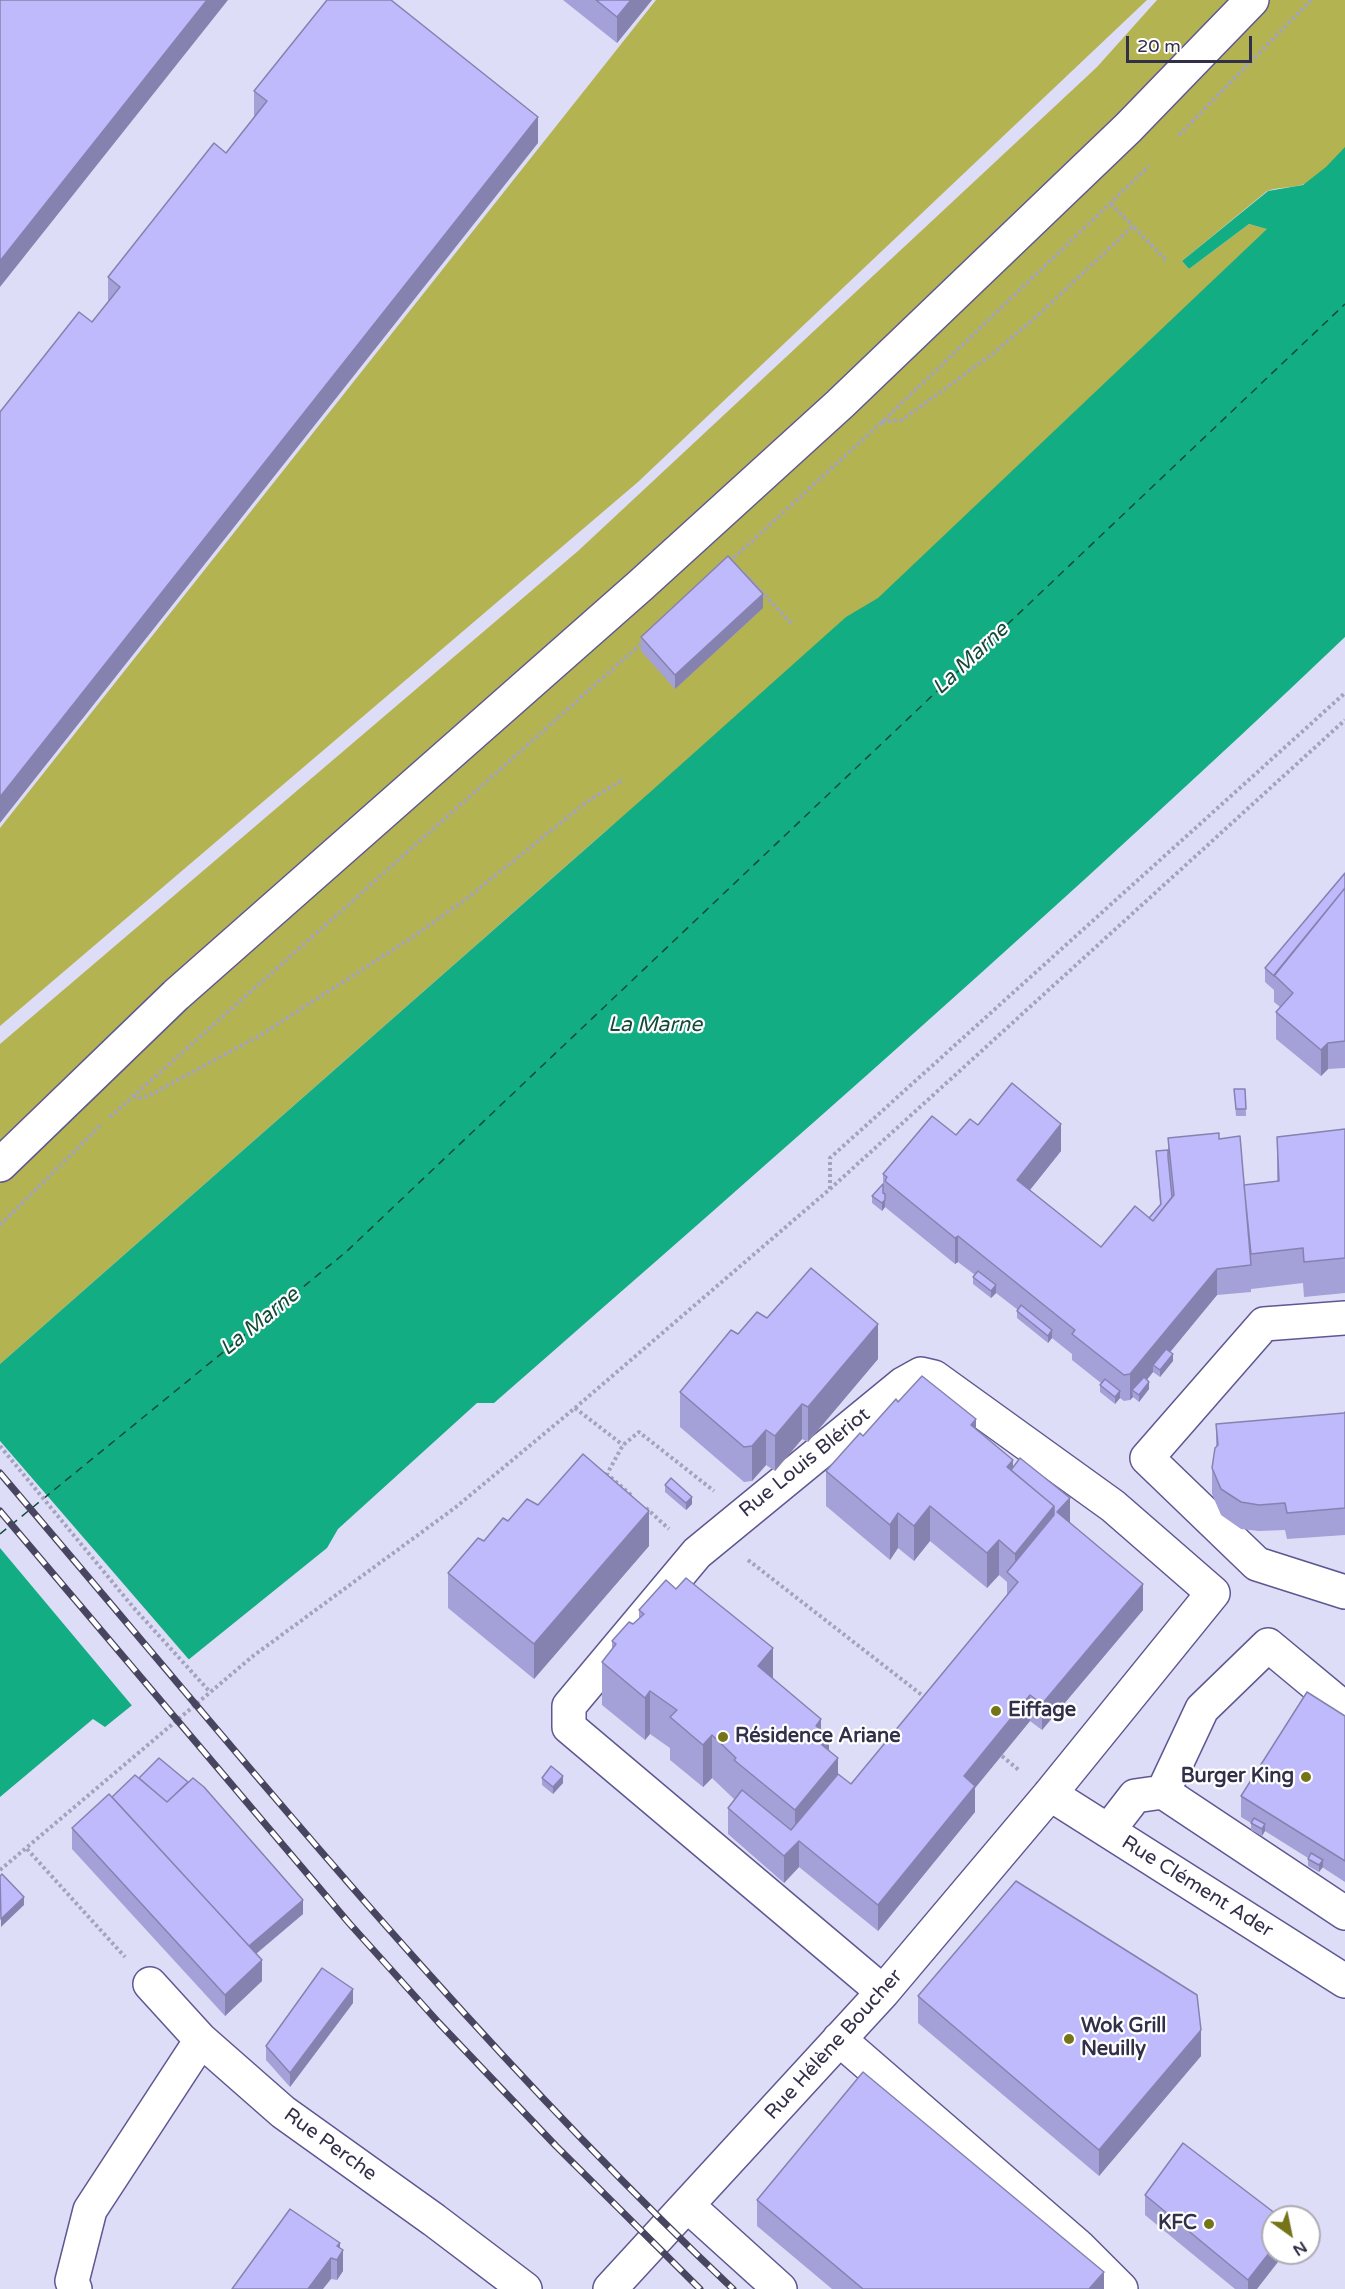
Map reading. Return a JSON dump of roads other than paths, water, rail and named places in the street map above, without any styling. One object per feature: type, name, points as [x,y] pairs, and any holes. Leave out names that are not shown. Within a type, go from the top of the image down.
[{"type":"street","points":[[0,1165],[176,995],[641,585],[840,404],[1128,128],[1252,0]]},
{"type":"street","points":[[1345,1318],[1264,1324],[1147,1458],[1257,1564],[1345,1592]]},
{"type":"street","name":"Rue Louis Blériot","points":[[883,1992],[568,1727],[569,1706],[707,1544],[903,1384],[921,1374],[934,1377],[1113,1506],[1213,1593],[1050,1794]]},
{"type":"street","points":[[1163,1792],[1202,1709],[1268,1645],[1345,1709]]},
{"type":"street","points":[[1108,1831],[1135,1796],[1163,1792],[1345,1913]]},
{"type":"street","name":"Rue Clément Ader","points":[[1050,1794],[1345,1981]]},
{"type":"street","name":"Rue Hélène Boucher","points":[[610,2289],[883,1992],[1050,1794]]},
{"type":"street","name":"Rue Perche","points":[[150,1984],[201,2040],[283,2112],[434,2220],[525,2289]]},
{"type":"street","points":[[839,2039],[1078,2246],[1121,2289]]},
{"type":"street","points":[[75,2289],[72,2281],[90,2210],[201,2040]]},
{"type":"street","points":[[687,2205],[780,2289]]},
{"type":"water","name":"La Marne","points":[[1345,147],[1345,637],[1030,929],[817,1120],[494,1403],[477,1403],[338,1529],[327,1548],[105,1727],[93,1719],[0,1797],[0,1364],[846,617],[878,598],[1267,229],[1249,224],[1189,269],[1182,261],[1268,191],[1303,185],[1326,167]]},
{"type":"railway","points":[[0,1473],[266,1787],[447,1994],[635,2193],[733,2289]]},
{"type":"railway","points":[[0,1511],[349,1923],[439,2023],[556,2146],[700,2289]]},
{"type":"place","name":"Eiffage","points":[[996,1711]]},
{"type":"place","name":"Résidence Ariane","points":[[723,1737]]},
{"type":"place","name":"Burger King","points":[[1306,1777]]},
{"type":"place","name":"Wok Grill Neuilly","points":[[1069,2039]]},
{"type":"place","name":"KFC","points":[[1209,2224]]}]
